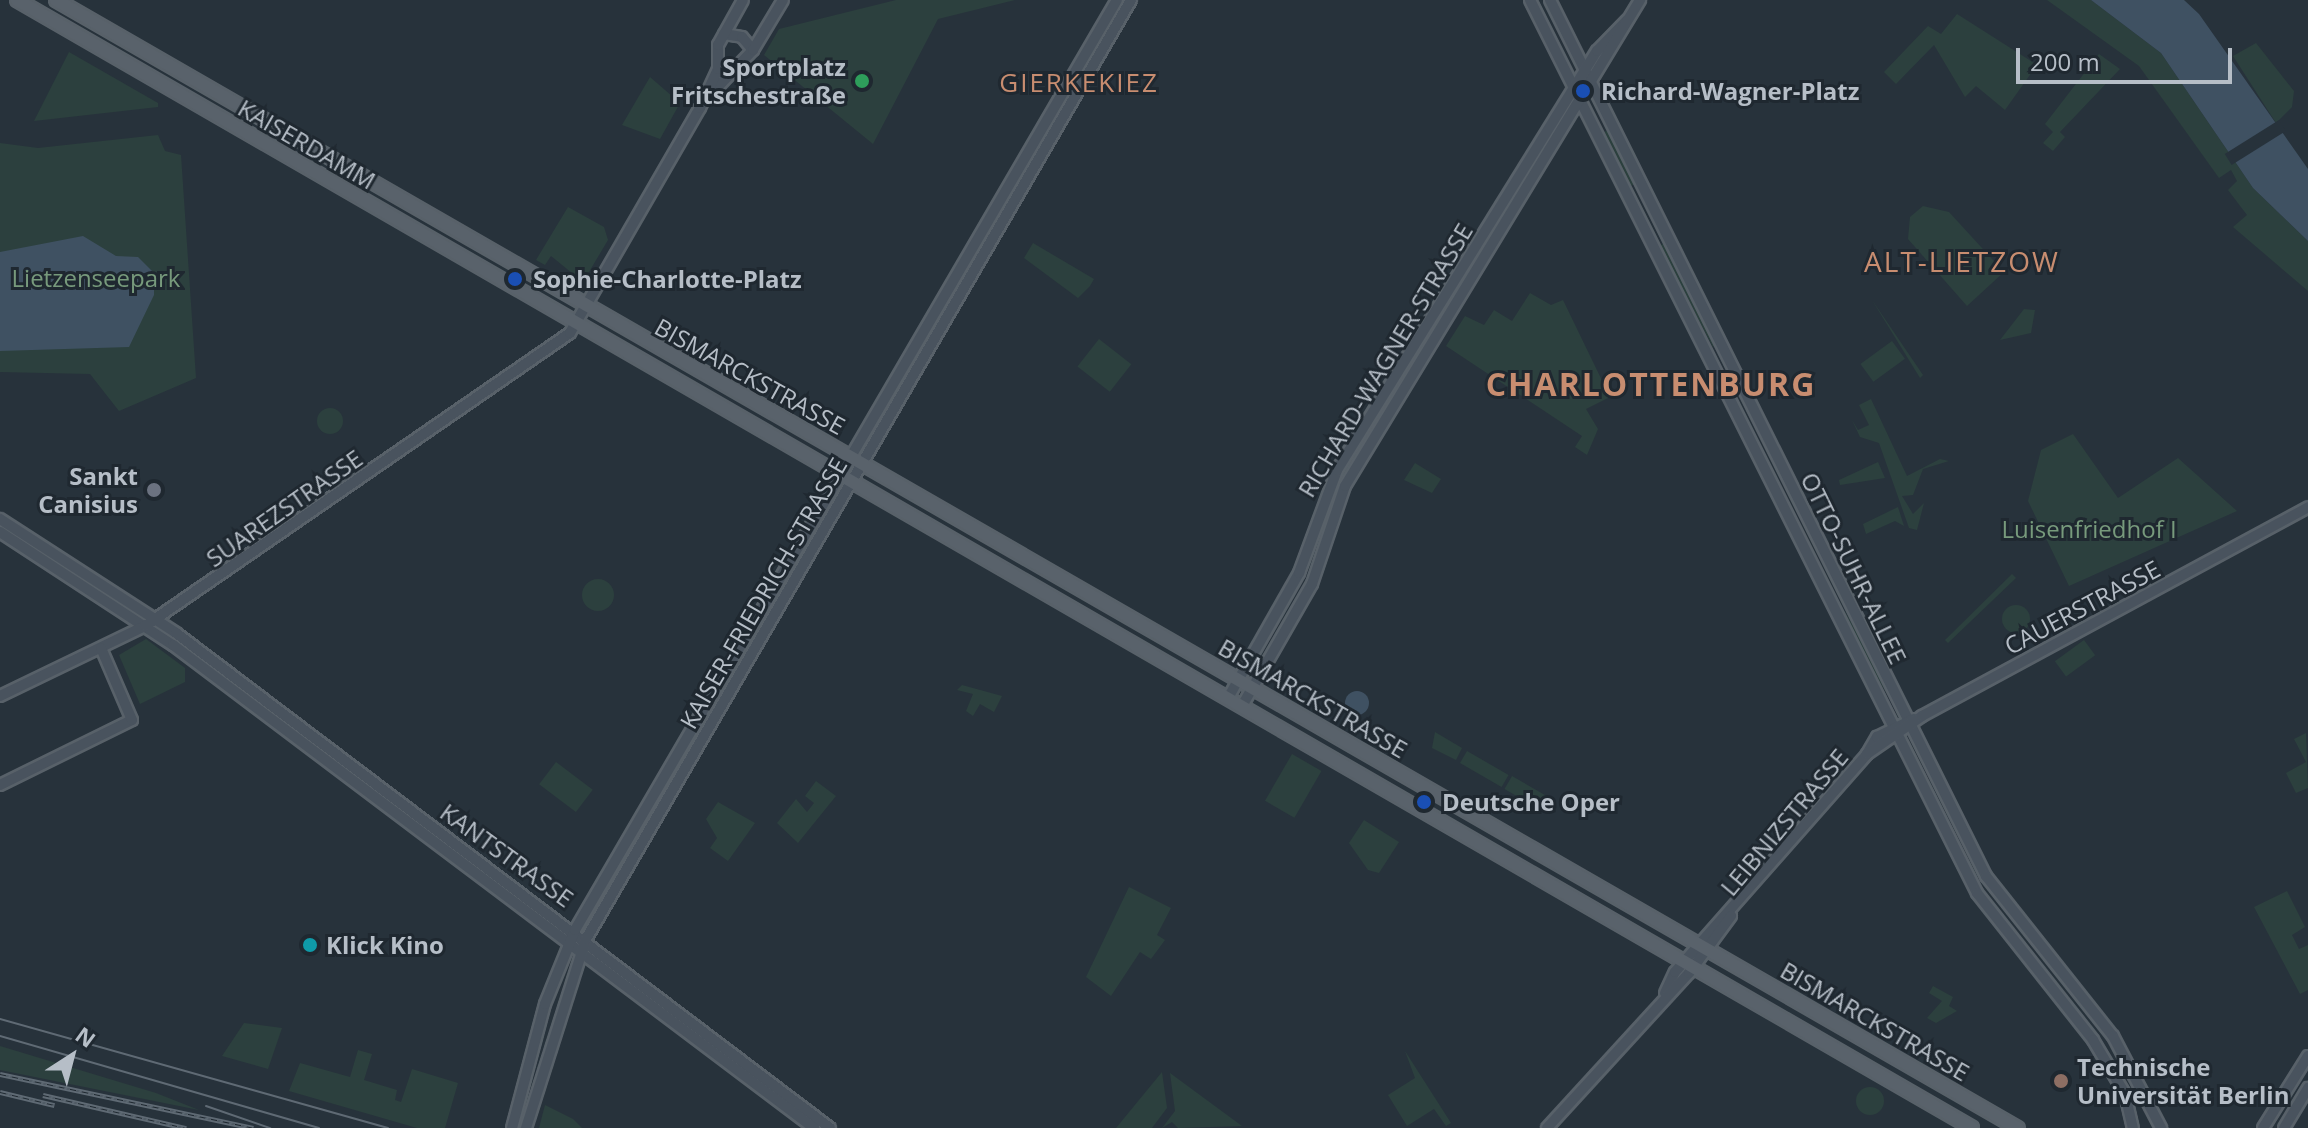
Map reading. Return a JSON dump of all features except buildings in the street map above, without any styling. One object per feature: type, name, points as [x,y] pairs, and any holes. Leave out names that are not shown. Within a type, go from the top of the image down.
[{"type":"main road","name":"KAISERDAMM","points":[[17,0],[574,326]]},
{"type":"main road","points":[[574,326],[700,108],[719,61],[724,34],[743,0]]},
{"type":"main road","points":[[700,108],[731,68],[753,50],[783,0]]},
{"type":"main road","name":"KAISER-FRIEDRICH-STRASSE","points":[[526,1128],[586,939],[1117,0]]},
{"type":"main road","name":"KAISER-FRIEDRICH-STRASSE","points":[[856,461],[1131,0]]},
{"type":"main road","name":"OTTO-SUHR-ALLEE","points":[[1530,0],[1977,893],[2093,1040],[2125,1094],[2133,1128]]},
{"type":"main road","name":"OTTO-SUHR-ALLEE","points":[[1550,0],[1996,892],[2113,1036],[2161,1128]]},
{"type":"main road","points":[[1627,20],[1640,0]]},
{"type":"main road","name":"KAISERDAMM","points":[[63,2],[585,307]]},
{"type":"main road","points":[[57,23],[63,2]]},
{"type":"main road","points":[[77,35],[87,18]]},
{"type":"main road","name":"RICHARD-WAGNER-STRASSE","points":[[1228,698],[1240,682],[1304,562],[1322,496],[1573,88],[1627,20]]},
{"type":"main road","name":"RICHARD-WAGNER-STRASSE","points":[[1242,706],[1312,584],[1345,486],[1593,82],[1627,20]]},
{"type":"main road","points":[[724,34],[737,34],[753,50]]},
{"type":"main road","points":[[719,61],[731,68]]},
{"type":"main road","name":"BISMARCKSTRASSE","points":[[585,307],[2018,1128]]},
{"type":"main road","name":"BISMARCKSTRASSE","points":[[574,326],[1690,963],[1972,1128]]},
{"type":"main road","name":"SUAREZSTRASSE","points":[[0,696],[156,619],[574,326]]},
{"type":"main road","name":"KAISER-FRIEDRICH-STRASSE","points":[[512,1128],[521,1090],[569,941],[845,481]]},
{"type":"main road","name":"CAUERSTRASSE","points":[[1912,721],[2308,507]]},
{"type":"main road","name":"KANTSTRASSE","points":[[0,519],[156,619],[575,930],[830,1128]]},
{"type":"main road","name":"KANTSTRASSE","points":[[0,532],[145,626],[581,950],[814,1128]]},
{"type":"main road","points":[[1,782],[132,720],[101,648]]},
{"type":"main road","name":"LEIBNIZSTRASSE","points":[[1547,1128],[1867,754],[1912,721]]},
{"type":"main road","points":[[2263,1128],[2308,1056]]},
{"type":"main road","points":[[2284,1128],[2308,1088]]},
{"type":"green space","points":[[896,0],[1015,0],[938,19],[873,144],[764,55],[779,29]]},
{"type":"green space","points":[[2047,0],[2091,0],[2161,53],[2253,188],[2308,241],[2308,291],[2233,227],[2247,215],[2228,190],[2237,181],[2231,170],[2219,178],[2139,66]]},
{"type":"green space","points":[[1957,14],[2037,65],[2005,110],[1976,86],[1965,97],[1934,45],[1896,84],[1884,72],[1928,26],[1941,34]]},
{"type":"green space","points":[[2256,43],[2294,91],[2292,107],[2276,123],[2233,56]]},
{"type":"green space","points":[[69,52],[158,103],[158,107],[34,121]]},
{"type":"green space","points":[[2099,54],[2120,69],[2060,132],[2065,137],[2053,151],[2043,143],[2053,132],[2045,124]]},
{"type":"green space","points":[[650,77],[680,103],[660,139],[622,125]]},
{"type":"green space","points":[[1608,130],[1636,183],[1630,186],[1602,133]]},
{"type":"green space","name":"Lietzenseepark","points":[[158,135],[165,151],[181,155],[196,378],[119,411],[90,374],[0,372],[0,143],[38,148]]},
{"type":"green space","points":[[1923,206],[1949,212],[2004,272],[1967,306],[1908,239],[1910,217]]},
{"type":"green space","points":[[568,207],[604,227],[608,240],[583,282],[551,256],[545,265],[536,260]]},
{"type":"green space","points":[[1033,243],[1094,279],[1090,286],[1078,298],[1024,258]]},
{"type":"green space","points":[[1665,243],[1716,345],[1713,347],[1659,246]]},
{"type":"green space","points":[[1530,293],[1551,305],[1563,300],[1610,397],[1586,409],[1598,429],[1587,455],[1575,447],[1582,436],[1446,346],[1465,316],[1484,325],[1494,310],[1512,321]]},
{"type":"green space","points":[[1872,300],[1923,375],[1920,378]]},
{"type":"green space","points":[[2024,309],[2035,310],[2031,333],[2000,340]]},
{"type":"green space","points":[[1099,339],[1131,364],[1110,392],[1077,367]]},
{"type":"green space","points":[[1892,341],[1905,359],[1873,382],[1860,364]]},
{"type":"green space","points":[[1392,388],[1397,391],[1342,482],[1336,478]]},
{"type":"green space","points":[[1871,399],[1907,476],[1940,459],[1949,461],[1923,469],[1913,495],[1902,496],[1913,514],[1924,503],[1917,530],[1909,528],[1879,443],[1860,437],[1852,420],[1858,430],[1869,425],[1859,405]]},
{"type":"green space","points":[[330,408],[339,412],[343,421],[339,430],[330,434],[321,430],[317,421],[321,412]]},
{"type":"green space","name":"Luisenfriedhof I","points":[[2073,434],[2118,498],[2178,458],[2237,511],[2069,586],[2028,501],[2041,450]]},
{"type":"green space","points":[[1878,462],[1885,478],[1840,485],[1839,480]]},
{"type":"green space","points":[[1415,463],[1441,479],[1432,493],[1404,480]]},
{"type":"green space","points":[[1898,507],[1904,526],[1895,521],[1866,534],[1863,524]]},
{"type":"green space","points":[[2012,574],[2016,578],[1948,643],[1945,640]]},
{"type":"green space","points":[[598,579],[609,584],[614,595],[609,606],[598,611],[587,606],[582,595],[587,584]]},
{"type":"green space","points":[[2016,605],[2026,609],[2030,619],[2026,629],[2016,633],[2006,629],[2002,619],[2006,609]]},
{"type":"green space","points":[[1844,610],[1868,651],[1897,710],[1864,657]]},
{"type":"green space","points":[[146,639],[185,668],[185,682],[140,704],[119,655]]},
{"type":"green space","points":[[2084,640],[2095,655],[2066,677],[2055,661]]},
{"type":"green space","points":[[962,685],[1002,696],[994,712],[980,704],[973,716],[966,711],[973,694],[957,690]]},
{"type":"green space","points":[[1435,732],[1462,748],[1456,760],[1432,748]]},
{"type":"green space","points":[[2306,733],[2308,788],[2296,793],[2286,773],[2306,762],[2294,739]]},
{"type":"green space","points":[[1467,751],[1509,775],[1502,787],[1460,763]]},
{"type":"green space","points":[[1292,754],[1321,771],[1294,818],[1265,801]]},
{"type":"green space","points":[[556,762],[593,790],[576,812],[539,784]]},
{"type":"green space","points":[[1512,776],[1550,798],[1543,811],[1504,789]]},
{"type":"green space","points":[[816,781],[836,796],[798,843],[777,823],[796,799],[807,812],[814,803],[805,796]]},
{"type":"green space","points":[[718,802],[755,823],[728,861],[710,848],[717,838],[706,819]]},
{"type":"green space","points":[[1364,820],[1399,842],[1379,873],[1368,870],[1349,843]]},
{"type":"green space","points":[[1129,887],[1171,908],[1157,935],[1165,940],[1151,959],[1140,952],[1111,996],[1086,977]]},
{"type":"green space","points":[[2287,891],[2305,927],[2292,935],[2299,949],[2308,945],[2308,990],[2300,994],[2254,907]]},
{"type":"green space","points":[[1933,986],[1953,997],[1949,1006],[1957,1011],[1936,1023],[1927,1018],[1942,1001],[1929,993]]},
{"type":"green space","points":[[244,1023],[282,1028],[268,1069],[222,1056]]},
{"type":"green space","points":[[0,1046],[156,1093],[199,1110],[0,1070]]},
{"type":"green space","points":[[358,1050],[372,1054],[364,1080],[397,1090],[395,1100],[401,1102],[412,1069],[458,1083],[445,1128],[417,1128],[289,1091],[300,1063],[350,1077]]},
{"type":"green space","points":[[1405,1051],[1451,1123],[1446,1126],[1434,1109],[1407,1126],[1388,1095],[1415,1078]]},
{"type":"green space","points":[[1162,1072],[1167,1108],[1152,1128],[1116,1128]]},
{"type":"green space","points":[[1170,1073],[1242,1126],[1178,1128],[1172,1122],[1162,1128],[1175,1111]]},
{"type":"green space","points":[[1870,1087],[1880,1091],[1884,1101],[1880,1111],[1870,1115],[1860,1111],[1856,1101],[1860,1091]]},
{"type":"green space","points":[[545,1105],[573,1119],[582,1128],[539,1128]]},
{"type":"water","points":[[2091,0],[2184,0],[2199,14],[2308,169],[2308,241],[2253,188],[2161,53]]},
{"type":"water","points":[[83,236],[116,256],[138,257],[154,273],[154,295],[129,347],[0,351],[0,252]]},
{"type":"water","points":[[1357,691],[1366,694],[1369,703],[1366,712],[1357,715],[1348,712],[1345,703],[1348,694]]},
{"type":"pier","points":[[2279,120],[2286,131],[2232,165],[2225,154]]},
{"type":"tram line","points":[[0,1019],[388,1128]]},
{"type":"tram line","points":[[0,1036],[319,1128]]},
{"type":"tram line","points":[[206,1106],[270,1128]]},
{"type":"railway","points":[[0,1074],[253,1128]]},
{"type":"railway","points":[[0,1092],[54,1105]]},
{"type":"railway","points":[[43,1095],[186,1128]]},
{"type":"place","name":"Sportplatz Fritschestraße","points":[[862,81]]},
{"type":"place","name":"Richard-Wagner-Platz","points":[[1583,91]]},
{"type":"place","name":"Sophie-Charlotte-Platz","points":[[515,279]]},
{"type":"place","name":"Sankt Canisius","points":[[154,490]]},
{"type":"place","name":"Deutsche Oper","points":[[1424,802]]},
{"type":"place","name":"Klick Kino","points":[[310,945]]},
{"type":"place","name":"Technische Universität Berlin","points":[[2061,1081]]},
{"type":"district","name":"GIERKEKIEZ","points":[[1079,83]]},
{"type":"district","name":"ALT-LIETZOW","points":[[1962,261]]},
{"type":"district","name":"CHARLOTTENBURG","points":[[1651,384]]}]
